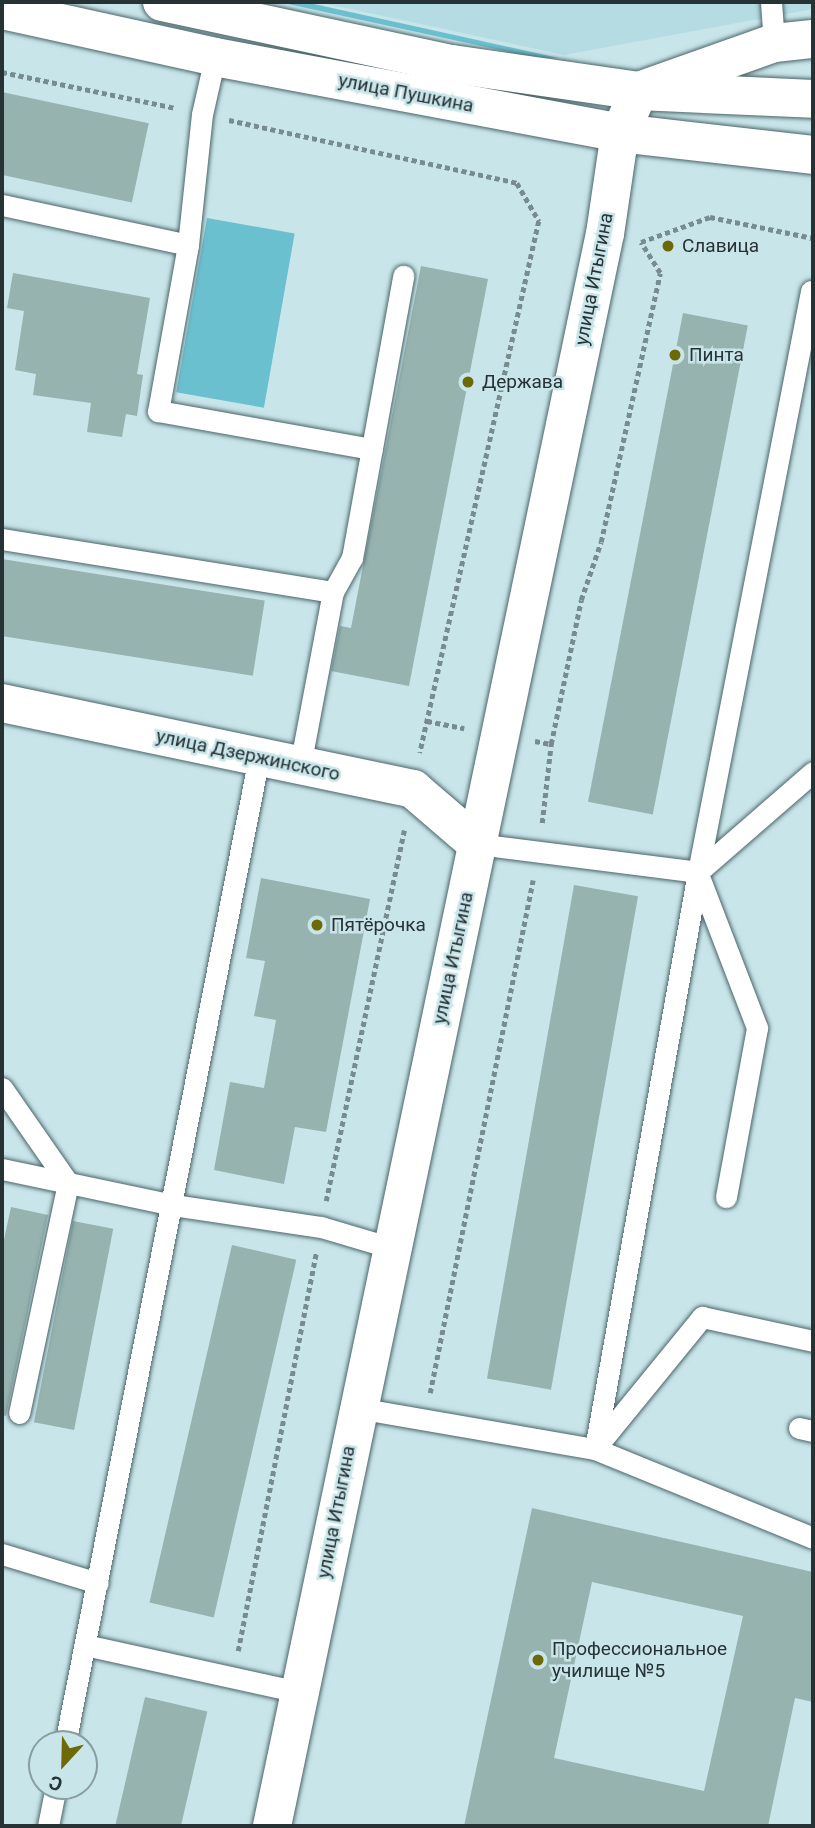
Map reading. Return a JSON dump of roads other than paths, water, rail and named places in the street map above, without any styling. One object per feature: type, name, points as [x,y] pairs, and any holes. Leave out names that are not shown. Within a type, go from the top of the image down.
[{"type":"street","name":"улица Пушкина","points":[[162,2],[452,64],[639,91],[813,99]]},
{"type":"street","name":"улица Пушкина","points":[[2,10],[215,57],[620,133],[813,155]]},
{"type":"street","points":[[639,91],[774,43],[813,39]]},
{"type":"street","name":"улица Итыгина","points":[[272,1826],[357,1408],[393,1248],[605,234],[620,133],[639,91]]},
{"type":"street","name":"улица Дзержинского","points":[[2,703],[413,789],[477,844]]},
{"type":"lane","points":[[771,2],[774,43]]},
{"type":"lane","points":[[215,57],[202,114],[188,245],[158,411],[372,449]]},
{"type":"lane","points":[[2,205],[188,245]]},
{"type":"lane","points":[[300,766],[334,592],[352,558],[403,276]]},
{"type":"lane","points":[[595,1449],[698,872],[811,291]]},
{"type":"lane","points":[[2,540],[334,592]]},
{"type":"lane","points":[[68,1730],[99,1583],[259,757]]},
{"type":"lane","points":[[477,844],[698,872],[813,772]]},
{"type":"lane","points":[[698,872],[757,1028],[726,1197]]},
{"type":"lane","points":[[2,1088],[68,1182],[19,1413]]},
{"type":"lane","points":[[2,1169],[173,1205],[321,1227],[393,1248]]},
{"type":"lane","points":[[595,1449],[702,1317],[813,1341]]},
{"type":"lane","points":[[357,1408],[595,1449],[813,1538]]},
{"type":"lane","points":[[2,1554],[99,1583]]},
{"type":"lane","points":[[85,1645],[299,1692]]},
{"type":"lane","points":[[48,1826],[53,1800]]},
{"type":"place","name":"Славица","points":[[668,246]]},
{"type":"place","name":"Пинта","points":[[675,355]]},
{"type":"place","name":"Держава","points":[[468,382]]},
{"type":"place","name":"Пятёрочка","points":[[317,925]]},
{"type":"place","name":"Профессиональное училище №5","points":[[538,1660]]}]
